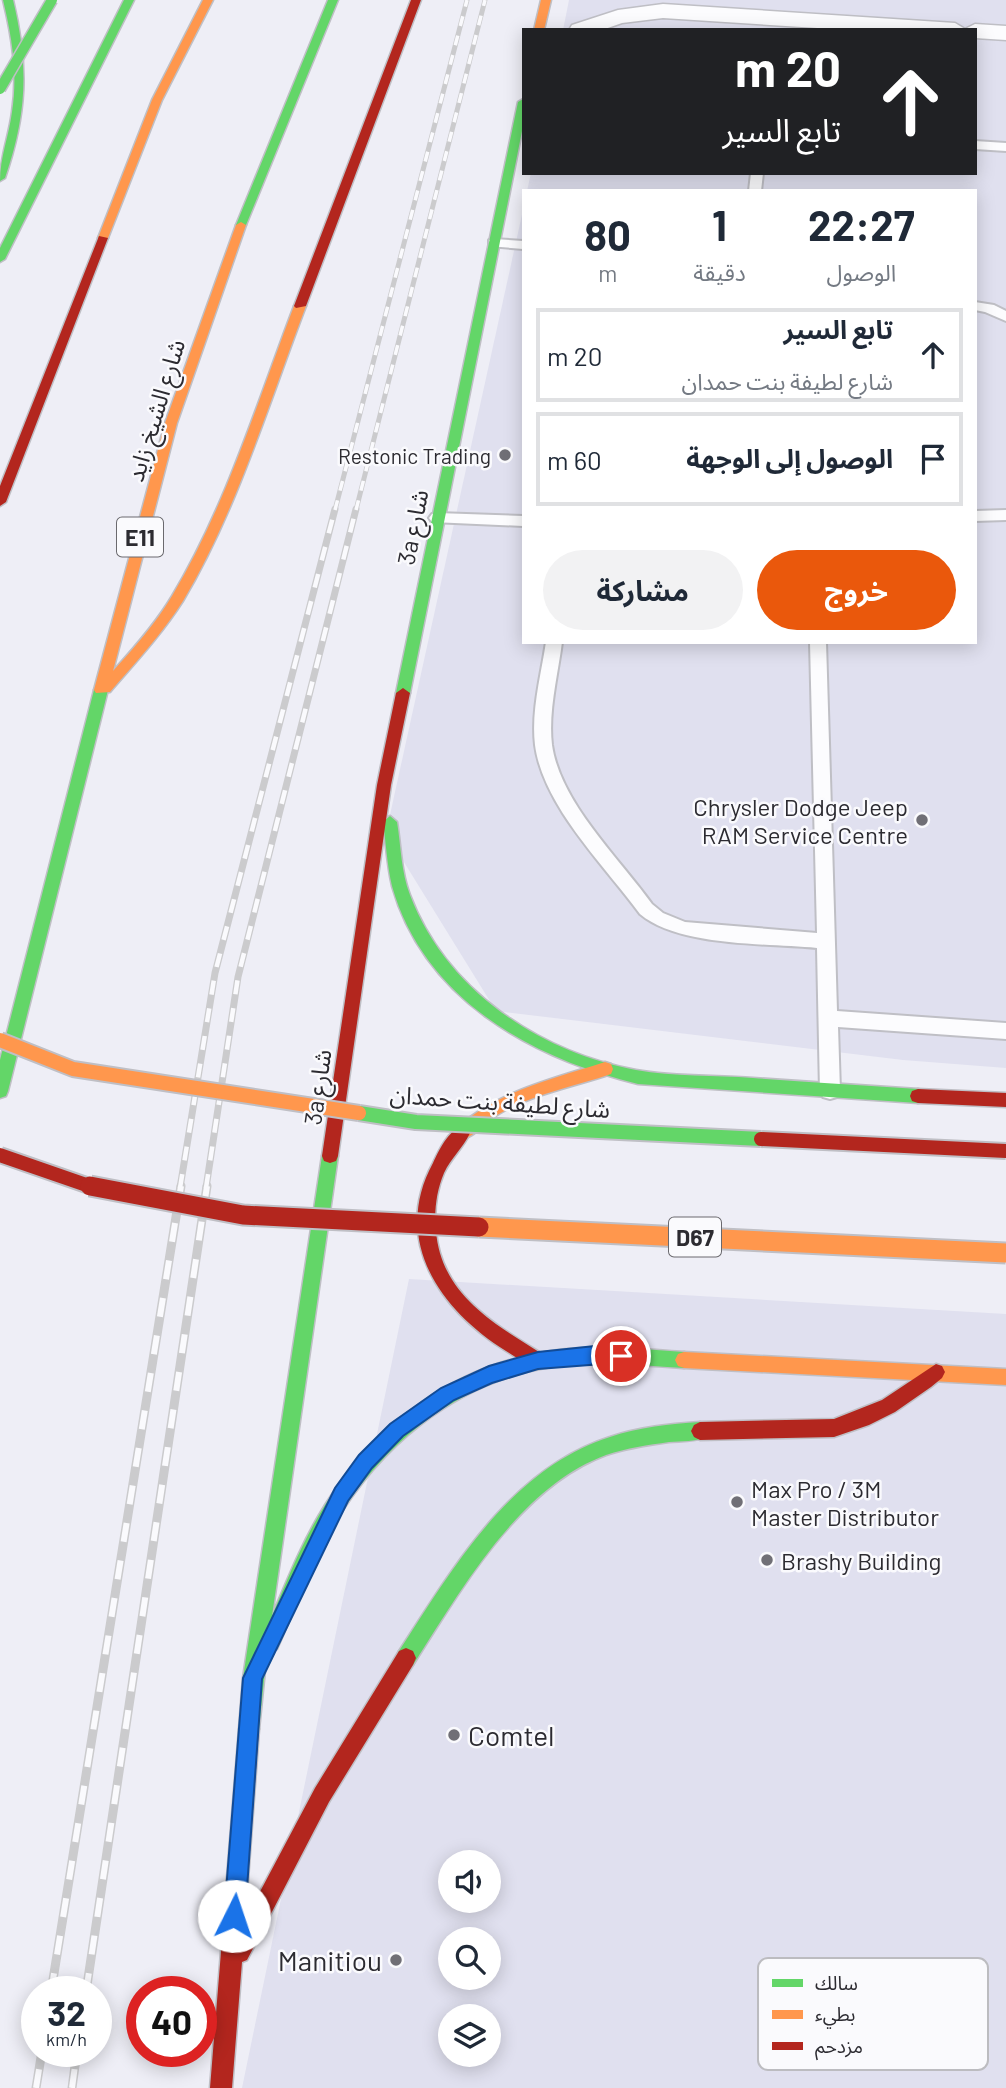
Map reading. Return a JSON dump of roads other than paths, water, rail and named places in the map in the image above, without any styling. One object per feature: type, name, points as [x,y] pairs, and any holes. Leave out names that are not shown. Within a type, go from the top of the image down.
[{"type":"main road","points":[[0,178],[16,133],[24,71],[20,42],[8,0]]},
{"type":"main road","points":[[0,36],[24,0]]},
{"type":"main road","points":[[0,89],[52,0]]},
{"type":"main road","points":[[0,259],[129,0]]},
{"type":"main road","points":[[0,502],[157,100],[208,0]]},
{"type":"main road","name":"شارع الشيخ زايد","points":[[0,1091],[170,423],[250,199],[333,0]]},
{"type":"main road","points":[[99,696],[147,641],[177,598],[221,514],[416,0]]},
{"type":"main road","points":[[540,28],[547,0]]},
{"type":"main road","name":"3a شارع","points":[[221,2088],[253,1678],[384,785],[522,107]]},
{"type":"main road","name":"شارع لطيفة بنت حمدان","points":[[384,785],[403,898],[425,944],[459,987],[494,1017],[534,1043],[605,1069],[670,1079],[1006,1100]]},
{"type":"main road","name":"شارع لطيفة بنت حمدان","points":[[0,1040],[73,1069],[416,1122],[1006,1152]]},
{"type":"main road","points":[[538,1361],[482,1325],[458,1304],[440,1278],[429,1251],[424,1222],[428,1193],[437,1166],[447,1149],[474,1121],[499,1105],[605,1069]]},
{"type":"main road","name":"D67","points":[[0,1155],[102,1190],[243,1215],[1006,1252]]},
{"type":"main road","points":[[253,1678],[341,1494],[366,1461],[397,1430],[448,1394],[489,1375],[538,1361],[595,1355],[1006,1377]]},
{"type":"main road","points":[[230,1969],[303,1826],[380,1698],[463,1572],[513,1509],[538,1485],[596,1451],[628,1440],[662,1434],[834,1428],[853,1424],[887,1410],[936,1372]]},
{"type":"street","points":[[627,0],[663,11],[777,24],[896,28]]},
{"type":"street","points":[[586,28],[618,17],[663,11]]},
{"type":"street","points":[[977,31],[1006,33]]},
{"type":"lane","points":[[977,145],[1006,147]]},
{"type":"lane","points":[[494,243],[522,245]]},
{"type":"lane","points":[[977,306],[989,308],[1006,317]]},
{"type":"lane","points":[[977,516],[1006,515]]},
{"type":"lane","points":[[437,518],[522,521]]},
{"type":"lane","points":[[554,644],[544,730],[546,761],[570,805],[646,909],[657,918],[684,929],[827,941]]},
{"type":"lane","points":[[818,644],[830,1091]]},
{"type":"lane","points":[[829,1018],[1006,1031]]},
{"type":"railway","points":[[335,510],[467,0]]},
{"type":"railway","points":[[356,510],[485,0]]},
{"type":"railway","points":[[180,1188],[215,973],[335,509]]},
{"type":"railway","points":[[206,1188],[238,977],[356,509]]},
{"type":"railway","points":[[54,1976],[181,1186]]},
{"type":"railway","points":[[88,1976],[207,1186]]},
{"type":"railway","points":[[36,2088],[39,2067]]},
{"type":"railway","points":[[72,2088],[75,2067]]},
{"type":"place","name":"Restonic Trading","points":[[505,455]]},
{"type":"place","name":"Chrysler Dodge Jeep RAM Service Centre","points":[[922,820]]},
{"type":"place","name":"Max Pro / 3M Master Distributor","points":[[737,1502]]},
{"type":"place","name":"Brashy Building","points":[[767,1560]]},
{"type":"place","name":"Comtel","points":[[454,1735]]},
{"type":"place","name":"Manitiou","points":[[396,1960]]}]
